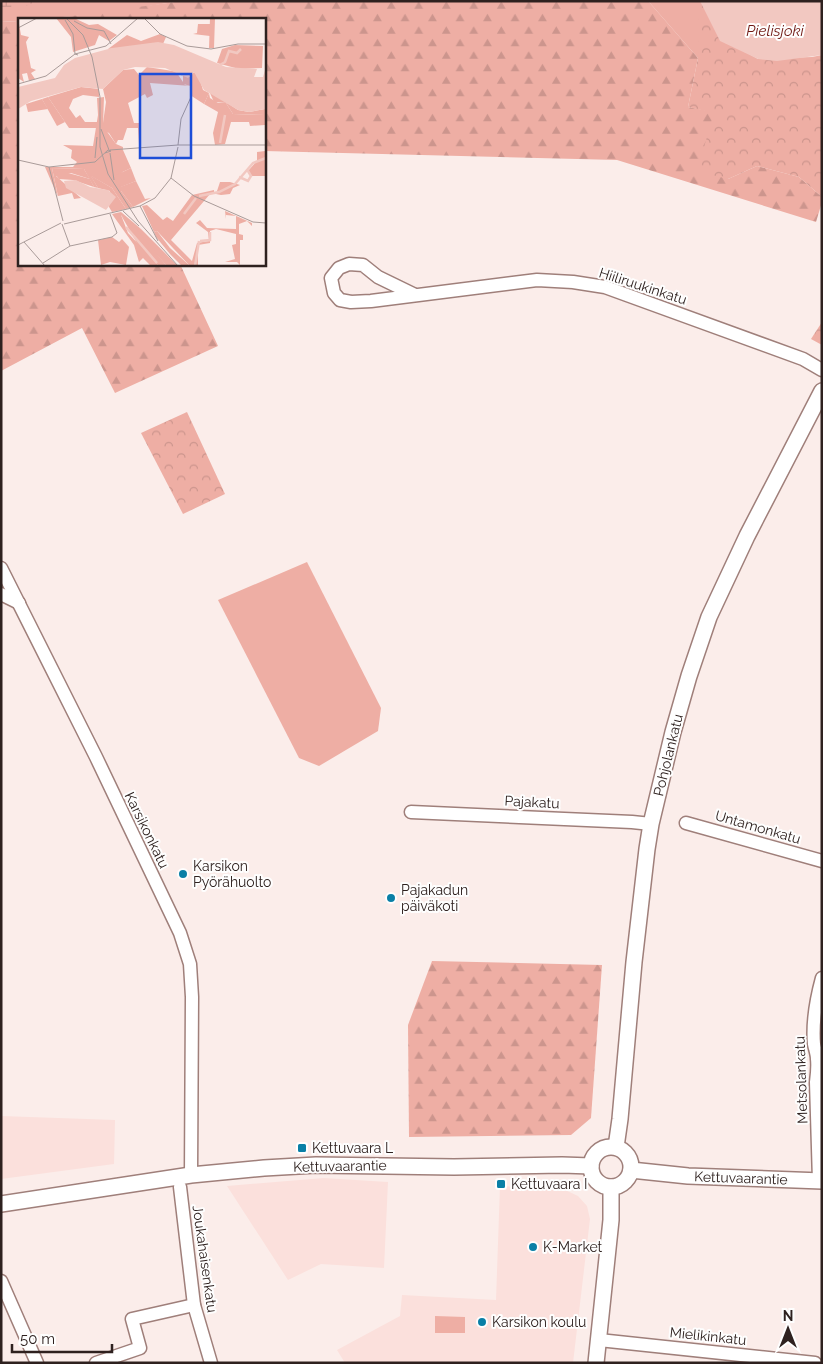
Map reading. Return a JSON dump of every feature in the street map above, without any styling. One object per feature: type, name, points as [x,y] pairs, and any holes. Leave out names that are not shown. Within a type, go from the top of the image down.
[{"type":"street","name":"Hiiliruukinkatu","points":[[414,295],[378,278],[363,265],[349,264],[339,268],[331,278],[334,293],[340,300],[351,302],[371,301],[537,280],[573,282],[606,287],[803,358],[822,370]]},
{"type":"street","name":"Pohjolankatu","points":[[616,1147],[635,953],[651,824],[673,732],[709,617],[747,536],[822,391]]},
{"type":"street","name":"Karsikonkatu","points":[[1,568],[96,757],[180,933],[190,964],[192,997],[191,1175]]},
{"type":"street","points":[[1,594],[19,603]]},
{"type":"street","name":"Pajakatu","points":[[412,812],[651,824]]},
{"type":"street","name":"Untamonkatu","points":[[686,823],[822,861]]},
{"type":"street","name":"Metsolankatu","points":[[820,1181],[816,1082],[818,1070],[814,1044],[814,1016],[822,978]]},
{"type":"street","points":[[616,1147],[626,1154],[631,1164],[631,1170],[624,1182],[618,1186],[603,1186],[596,1181],[592,1174],[592,1160],[604,1148],[616,1147]]},
{"type":"street","name":"Kettuvaarantie","points":[[1,1204],[191,1175],[264,1168],[316,1165],[591,1166]]},
{"type":"street","name":"Kettuvaarantie","points":[[631,1170],[688,1176],[820,1181]]},
{"type":"street","name":"Joukahaisenkatu","points":[[180,1187],[194,1305],[211,1363]]},
{"type":"street","points":[[596,1363],[611,1220],[611,1187]]},
{"type":"street","points":[[1,1281],[37,1363]]},
{"type":"street","points":[[96,1363],[140,1348],[132,1319],[194,1305]]},
{"type":"street","name":"Mielikinkatu","points":[[599,1340],[815,1363]]},
{"type":"shaded area","points":[[1,1116],[115,1120],[114,1164],[1,1179]]},
{"type":"shaded area","points":[[324,1178],[388,1182],[384,1268],[321,1264],[288,1280],[227,1186]]},
{"type":"shaded area","points":[[500,1186],[563,1189],[578,1196],[587,1206],[590,1219],[573,1363],[345,1363],[337,1350],[400,1316],[402,1295],[496,1300]]},
{"type":"green space","points":[[1,1],[182,1],[81,15],[50,18],[18,18],[18,21],[1,22]]},
{"type":"green space","points":[[1,1],[37,1],[1,17]]},
{"type":"green space","points":[[182,1],[646,1],[649,2],[698,58],[688,107],[714,112],[728,179],[757,166],[799,177],[822,197],[822,202],[816,222],[617,160],[265,151],[265,18],[54,18]]},
{"type":"green space","points":[[646,1],[698,1],[698,58],[649,2]]},
{"type":"green space","points":[[698,1],[742,50],[758,59],[822,55],[822,197],[799,177],[757,166],[728,179],[697,171],[714,113],[688,107],[698,58]]},
{"type":"green space","points":[[18,21],[18,265],[180,265],[218,346],[115,393],[82,328],[1,371],[1,22]]},
{"type":"green space","points":[[822,322],[822,345],[811,339]]},
{"type":"green space","points":[[187,412],[225,494],[183,514],[141,433]]},
{"type":"green space","points":[[307,562],[381,708],[378,731],[319,766],[299,758],[218,600]]},
{"type":"green space","points":[[432,961],[602,965],[591,1118],[571,1135],[409,1137],[408,1025]]},
{"type":"green space","points":[[435,1316],[465,1317],[465,1333],[435,1333]]},
{"type":"water","name":"Pielisjoki","points":[[700,1],[822,1],[822,55],[777,61],[758,59],[720,41]]},
{"type":"place","name":"Karsikon Pyörähuolto","points":[[183,874]]},
{"type":"place","name":"Pajakadun päiväkoti","points":[[391,898]]},
{"type":"place","name":"Kettuvaara L","points":[[302,1148]]},
{"type":"place","name":"Kettuvaara I","points":[[501,1184]]},
{"type":"place","name":"K-Market","points":[[533,1247]]},
{"type":"place","name":"Karsikon koulu","points":[[482,1322]]}]
